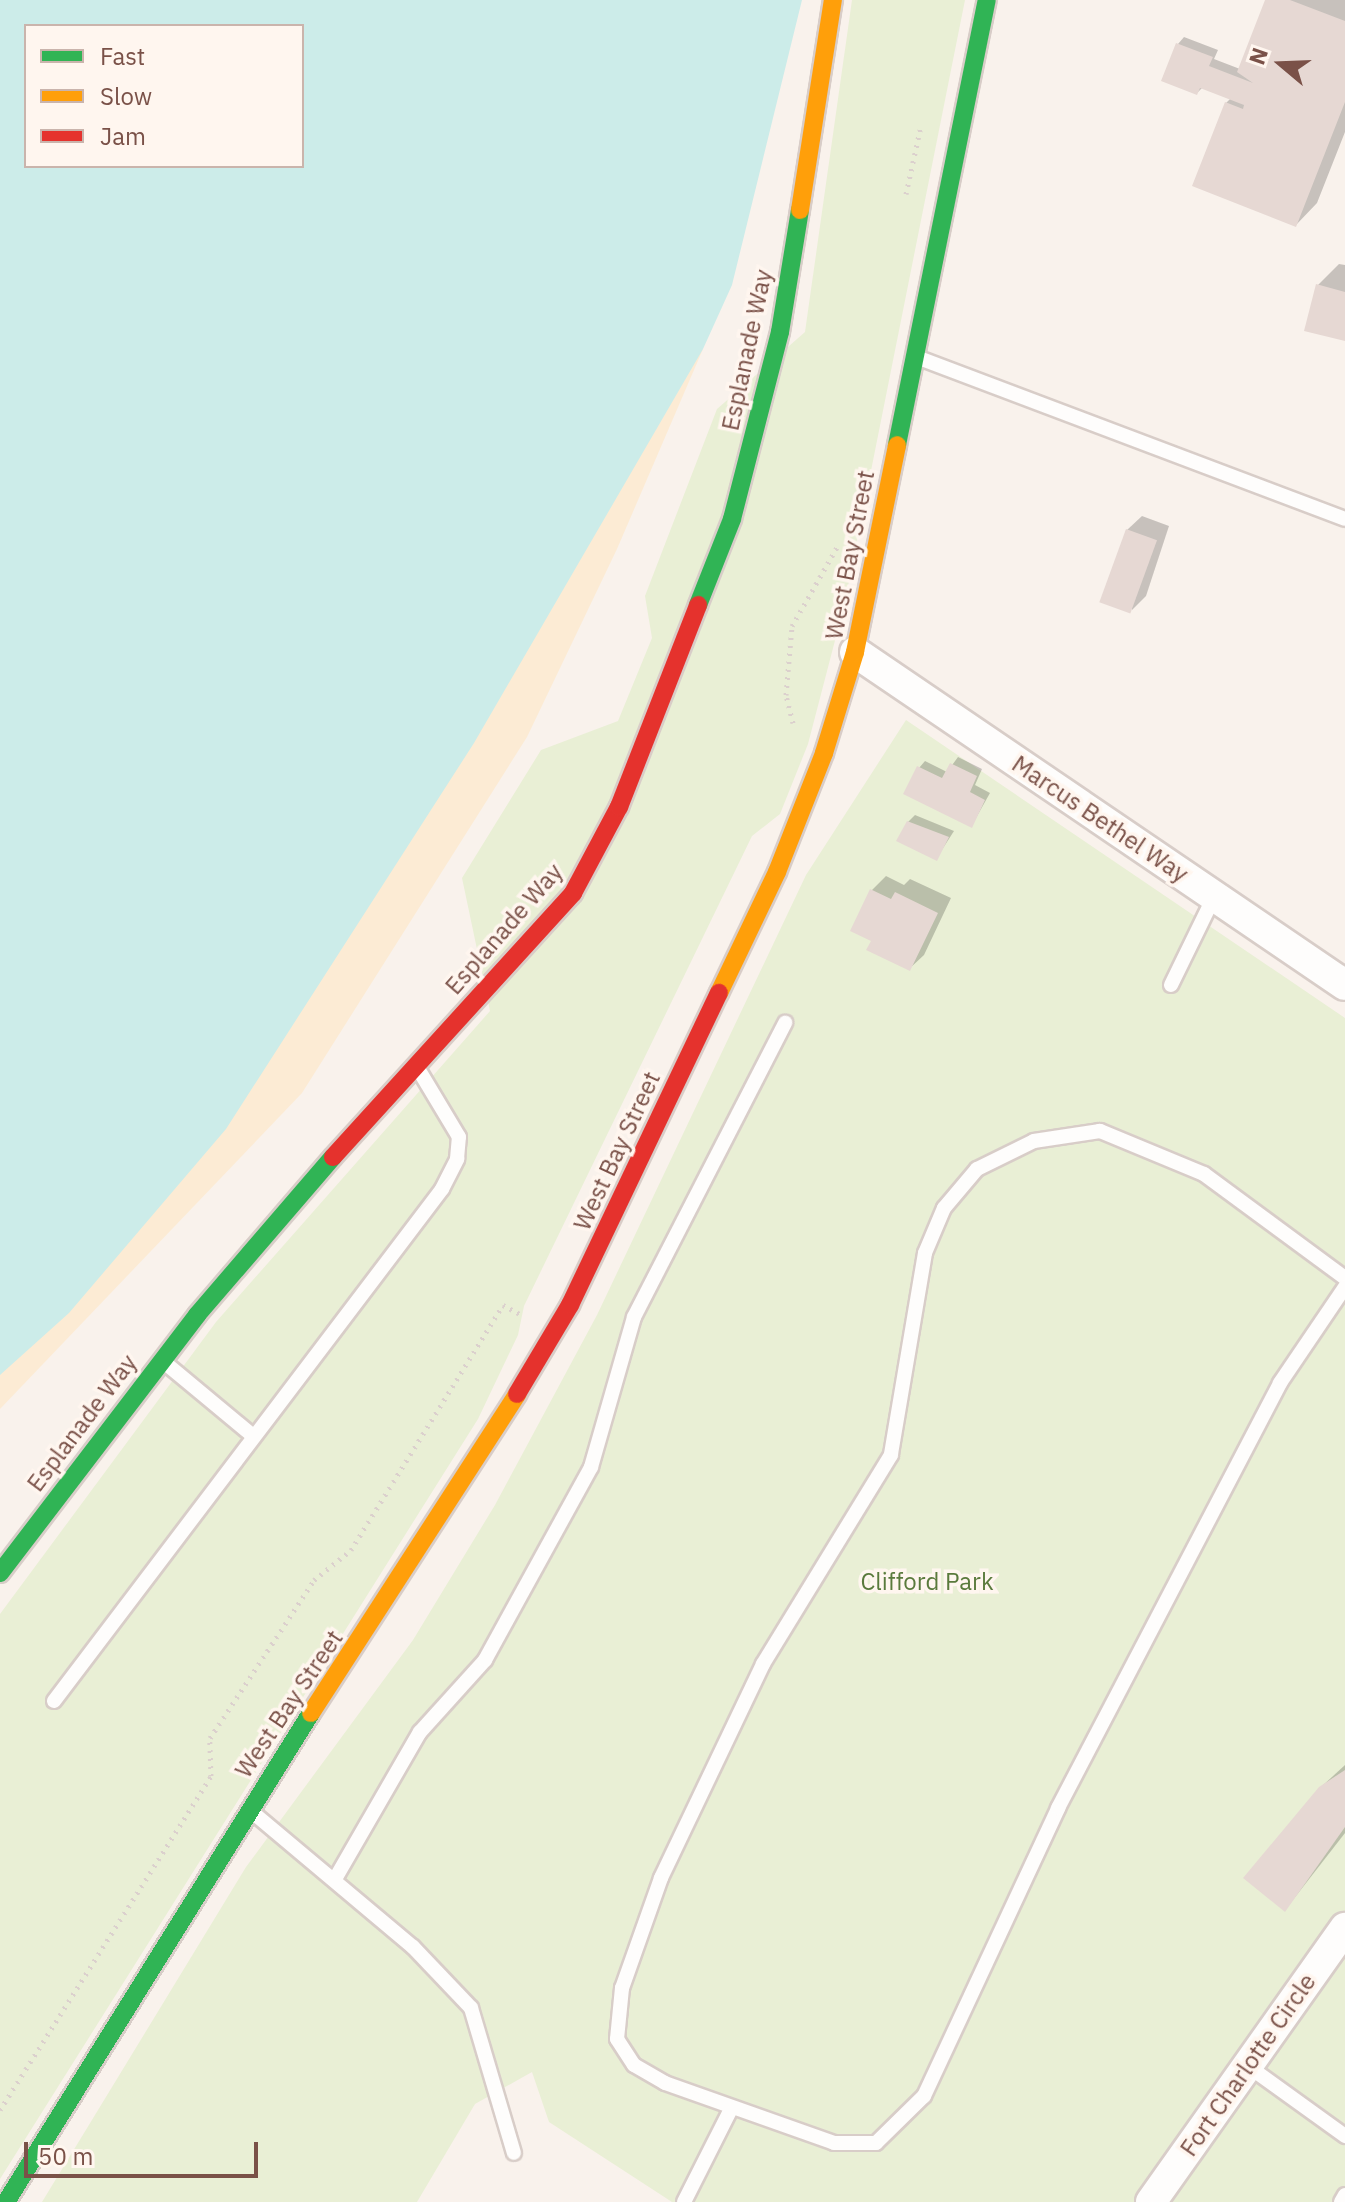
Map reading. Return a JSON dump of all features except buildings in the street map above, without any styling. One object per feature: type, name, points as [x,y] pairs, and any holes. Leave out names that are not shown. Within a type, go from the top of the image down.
[{"type":"main road","name":"Esplanade Way","points":[[0,1573],[161,1359],[415,1065],[573,893],[619,807],[732,519],[777,346],[833,0]]},
{"type":"main road","name":"West Bay Street","points":[[6,2202],[248,1808],[452,1501],[570,1305],[777,872],[824,753],[855,652],[987,0]]},
{"type":"street","name":"Marcus Bethel Way","points":[[855,652],[1345,985]]},
{"type":"street","name":"Fort Charlotte Circle","points":[[1151,2202],[1345,1928]]},
{"type":"lane","points":[[914,356],[1345,519]]},
{"type":"lane","points":[[1171,985],[1214,897]]},
{"type":"lane","points":[[335,1879],[420,1732],[485,1660],[591,1467],[634,1317],[785,1023]]},
{"type":"lane","points":[[54,1701],[442,1189],[457,1159],[459,1137],[415,1065]]},
{"type":"lane","points":[[1345,1278],[1204,1174],[1100,1131],[1034,1141],[977,1169],[944,1208],[925,1253],[891,1455],[763,1664],[661,1878],[622,1988],[617,2039],[634,2065],[665,2083],[834,2143],[876,2143],[924,2096],[1058,1808],[1280,1383],[1345,1287]]},
{"type":"lane","points":[[161,1359],[253,1436]]},
{"type":"lane","points":[[248,1808],[413,1947],[471,2008],[514,2153]]},
{"type":"lane","points":[[1248,2066],[1345,2136]]},
{"type":"lane","points":[[684,2202],[732,2107]]},
{"type":"lane","points":[[1341,2202],[1345,2195]]},
{"type":"path","points":[[906,197],[925,114]]},
{"type":"path","points":[[797,738],[786,695],[792,626],[841,541]]},
{"type":"path","points":[[0,2110],[211,1776],[210,1738],[314,1580],[351,1550],[503,1305],[527,1317]]},
{"type":"green space","points":[[852,0],[965,0],[844,606],[808,744],[780,814],[752,836],[524,1306],[518,1335],[478,1419],[0,2179],[0,1614],[216,1322],[490,1011],[462,878],[541,750],[618,721],[652,638],[645,596],[717,409],[805,332]]},
{"type":"green space","name":"Clifford Park","points":[[906,720],[1345,1018],[1345,2202],[672,2202],[549,2122],[532,2072],[475,2104],[417,2202],[42,2202],[246,1867],[413,1640],[495,1505],[597,1315],[806,875]]},
{"type":"sand","points":[[703,349],[617,549],[527,737],[302,1093],[0,1409],[0,1308],[547,515]]},
{"type":"water","points":[[0,0],[802,0],[732,285],[703,349],[474,743],[226,1129],[69,1313],[0,1375]]},
{"type":"traffic: fast","points":[[897,445],[987,0]]},
{"type":"traffic: fast","points":[[698,605],[732,519],[780,332],[800,210]]},
{"type":"traffic: fast","points":[[0,1573],[197,1315],[333,1157]]},
{"type":"traffic: fast","points":[[6,2202],[311,1713]]},
{"type":"traffic: slow","points":[[800,210],[833,0]]},
{"type":"traffic: slow","points":[[719,993],[777,872],[824,753],[855,652],[897,445]]},
{"type":"traffic: slow","points":[[311,1713],[517,1394]]},
{"type":"traffic: jam","points":[[333,1157],[573,893],[619,807],[698,605]]},
{"type":"traffic: jam","points":[[517,1394],[570,1305],[719,993]]}]
